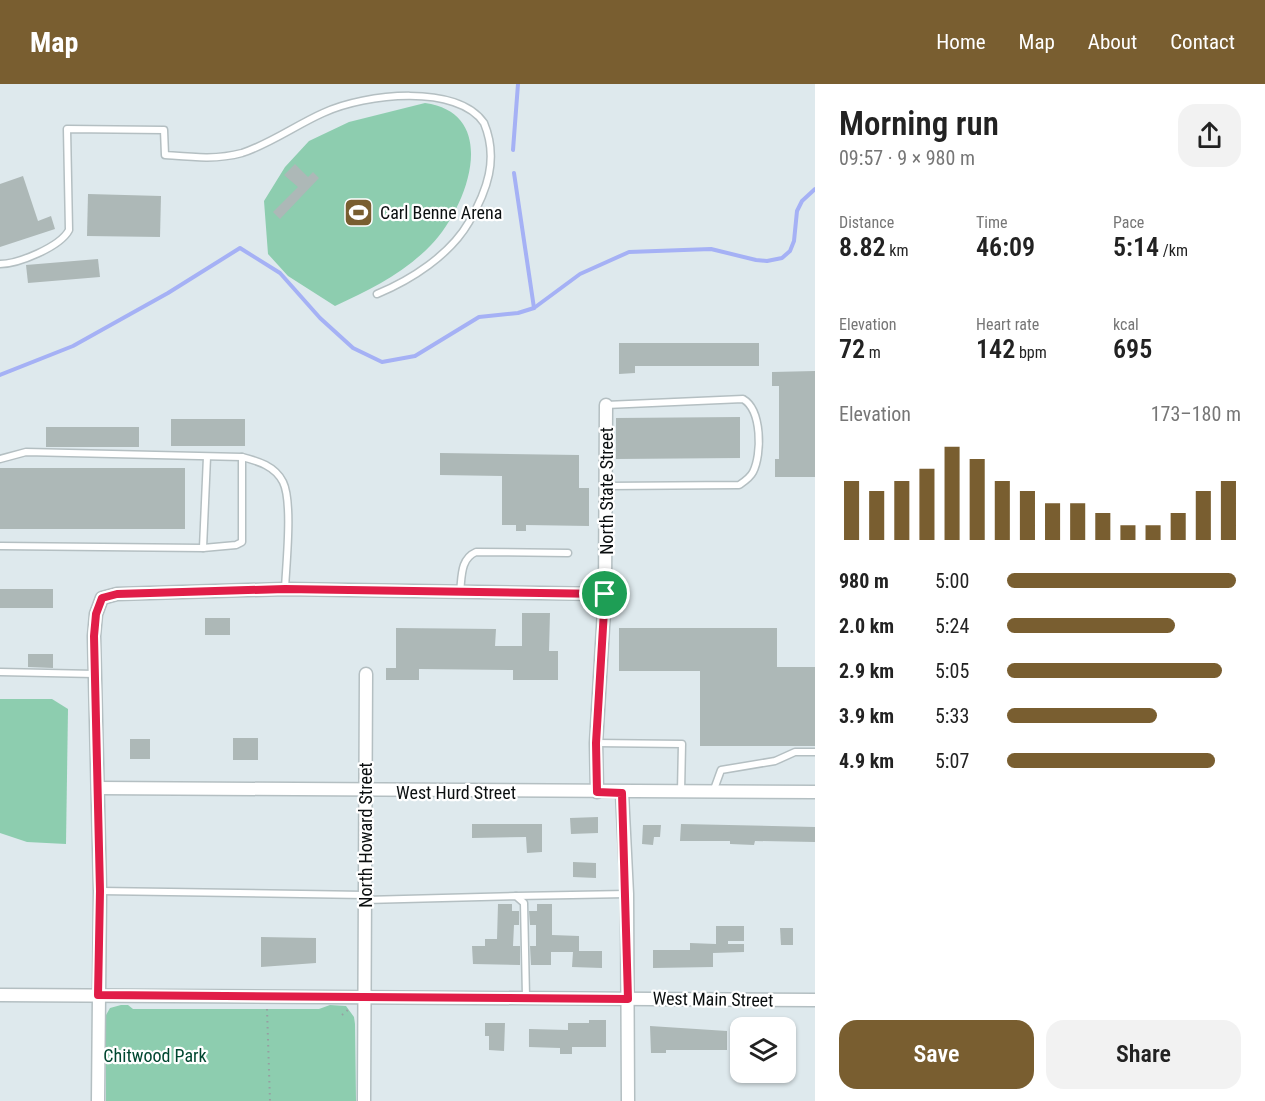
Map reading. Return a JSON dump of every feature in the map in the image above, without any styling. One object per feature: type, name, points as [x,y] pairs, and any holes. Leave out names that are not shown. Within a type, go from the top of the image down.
[{"type":"street","name":"North State Street","points":[[597,792],[596,743],[605,594],[606,405]]},
{"type":"street","points":[[98,1101],[100,891],[96,614],[102,598],[117,594],[285,589],[605,594]]},
{"type":"street","name":"North Howard Street","points":[[364,1101],[366,674]]},
{"type":"street","name":"West Hurd Street","points":[[98,788],[622,793],[815,792]]},
{"type":"street","points":[[622,793],[627,894],[628,1101]]},
{"type":"street","name":"West Main Street","points":[[0,995],[815,1000]]},
{"type":"lane","points":[[0,264],[13,264],[34,254],[64,239],[69,230],[67,129],[165,130],[165,155],[225,157],[245,152],[324,112],[360,99],[416,88],[451,93],[466,100],[483,122],[492,154],[487,188],[467,226],[438,256],[405,281],[377,294]]},
{"type":"lane","points":[[606,405],[743,399],[755,410],[758,421],[757,463],[753,474],[739,485],[606,486]]},
{"type":"lane","points":[[0,459],[26,452],[242,457],[266,464],[283,482],[287,509],[285,589]]},
{"type":"lane","points":[[203,548],[207,457]]},
{"type":"lane","points":[[0,546],[203,548],[236,545],[242,542],[242,457]]},
{"type":"lane","points":[[460,592],[463,566],[469,555],[476,552],[568,553]]},
{"type":"lane","points":[[0,672],[96,674]]},
{"type":"lane","points":[[596,743],[682,744],[681,792]]},
{"type":"lane","points":[[713,792],[721,770],[776,761],[795,752],[815,752]]},
{"type":"lane","points":[[100,891],[365,897],[627,894]]},
{"type":"lane","points":[[516,896],[524,903],[526,997]]},
{"type":"path","points":[[267,1009],[270,1101]]},
{"type":"green space","name":"Carl Benne Arena","points":[[425,103],[449,111],[463,125],[470,143],[470,164],[465,187],[456,209],[431,245],[410,264],[374,287],[335,306],[288,276],[268,254],[264,201],[285,167],[309,141],[349,122]]},
{"type":"green space","points":[[0,699],[52,699],[68,709],[66,844],[27,842],[0,833]]},
{"type":"green space","name":"Chitwood Park","points":[[128,1005],[133,1009],[319,1009],[330,1005],[346,1006],[354,1017],[355,1024],[356,1101],[106,1101],[106,1015],[110,1008]]},
{"type":"building","points":[[295,164],[308,177],[313,172],[319,178],[280,219],[273,212],[298,187],[284,175]]},
{"type":"building","points":[[23,176],[38,221],[51,216],[55,229],[0,247],[0,184]]},
{"type":"building","points":[[88,194],[161,196],[160,237],[87,236]]},
{"type":"building","points":[[98,259],[100,277],[28,283],[26,265]]},
{"type":"building","points":[[619,343],[759,343],[759,366],[635,366],[635,373],[619,374]]},
{"type":"building","points":[[815,371],[815,477],[775,477],[775,459],[779,459],[779,386],[772,386],[772,372]]},
{"type":"building","points":[[740,417],[740,458],[616,459],[616,418]]},
{"type":"building","points":[[171,419],[245,419],[245,446],[171,446]]},
{"type":"building","points":[[46,427],[139,427],[139,447],[46,447]]},
{"type":"building","points":[[440,453],[579,455],[579,488],[589,488],[589,526],[526,525],[526,531],[516,531],[516,525],[502,525],[502,476],[440,475]]},
{"type":"building","points":[[0,468],[185,468],[185,529],[0,529]]},
{"type":"building","points":[[0,589],[53,589],[53,608],[0,608]]},
{"type":"building","points":[[522,613],[550,613],[549,651],[558,651],[558,680],[513,680],[513,670],[419,669],[419,680],[386,680],[386,668],[396,668],[396,628],[496,629],[495,646],[522,646]]},
{"type":"building","points":[[205,618],[230,618],[230,635],[205,635]]},
{"type":"building","points":[[619,628],[777,628],[777,667],[815,667],[815,746],[700,746],[700,671],[619,671]]},
{"type":"building","points":[[28,654],[53,654],[53,668],[28,667]]},
{"type":"building","points":[[233,738],[258,738],[258,760],[233,760]]},
{"type":"building","points":[[130,739],[150,739],[150,759],[130,759]]},
{"type":"building","points":[[598,817],[598,833],[571,834],[570,818]]},
{"type":"building","points":[[472,824],[542,824],[542,852],[527,853],[526,837],[472,838]]},
{"type":"building","points":[[681,824],[815,827],[815,842],[755,841],[754,845],[730,844],[730,841],[680,841]]},
{"type":"building","points":[[643,825],[661,825],[660,837],[654,837],[653,845],[642,844]]},
{"type":"building","points":[[573,862],[596,863],[596,878],[573,877]]},
{"type":"building","points":[[498,904],[512,904],[512,911],[519,911],[519,925],[514,925],[513,946],[520,946],[520,965],[473,964],[472,946],[485,946],[485,939],[497,939]]},
{"type":"building","points":[[537,904],[552,904],[552,935],[579,936],[579,951],[602,951],[602,968],[572,967],[573,952],[551,952],[551,965],[531,965],[530,946],[536,946],[536,925],[530,925],[529,911],[537,911]]},
{"type":"building","points":[[716,926],[744,926],[744,941],[728,941],[728,944],[744,944],[744,952],[713,953],[713,967],[653,968],[653,950],[690,950],[690,943],[716,944]]},
{"type":"building","points":[[780,928],[793,928],[793,945],[781,945]]},
{"type":"building","points":[[261,937],[316,938],[316,963],[261,967]]},
{"type":"building","points":[[589,1020],[606,1020],[606,1047],[572,1047],[572,1054],[560,1054],[560,1048],[529,1047],[529,1029],[568,1030],[568,1023],[589,1023]]},
{"type":"building","points":[[485,1023],[505,1023],[504,1051],[489,1050],[489,1036],[485,1036]]},
{"type":"building","points":[[650,1026],[727,1031],[727,1050],[666,1050],[666,1053],[651,1053]]},
{"type":"waterway","points":[[513,150],[518,84]]},
{"type":"waterway","points":[[514,173],[534,308]]},
{"type":"waterway","points":[[0,375],[73,346],[168,293],[240,248],[280,273],[320,318],[353,348],[382,362],[415,356],[479,317],[518,313],[534,308],[580,274],[629,252],[711,249],[756,260],[767,261],[782,258],[790,251],[794,241],[797,211],[802,201],[815,189]]},
{"type":"place","name":"Carl Benne Arena","points":[[359,212]]},
{"type":"route","points":[[285,589],[605,594],[596,743],[597,792],[622,793],[627,894],[628,999],[98,995],[100,891],[94,636],[96,614],[102,598],[117,594],[150,592],[285,589]]}]
